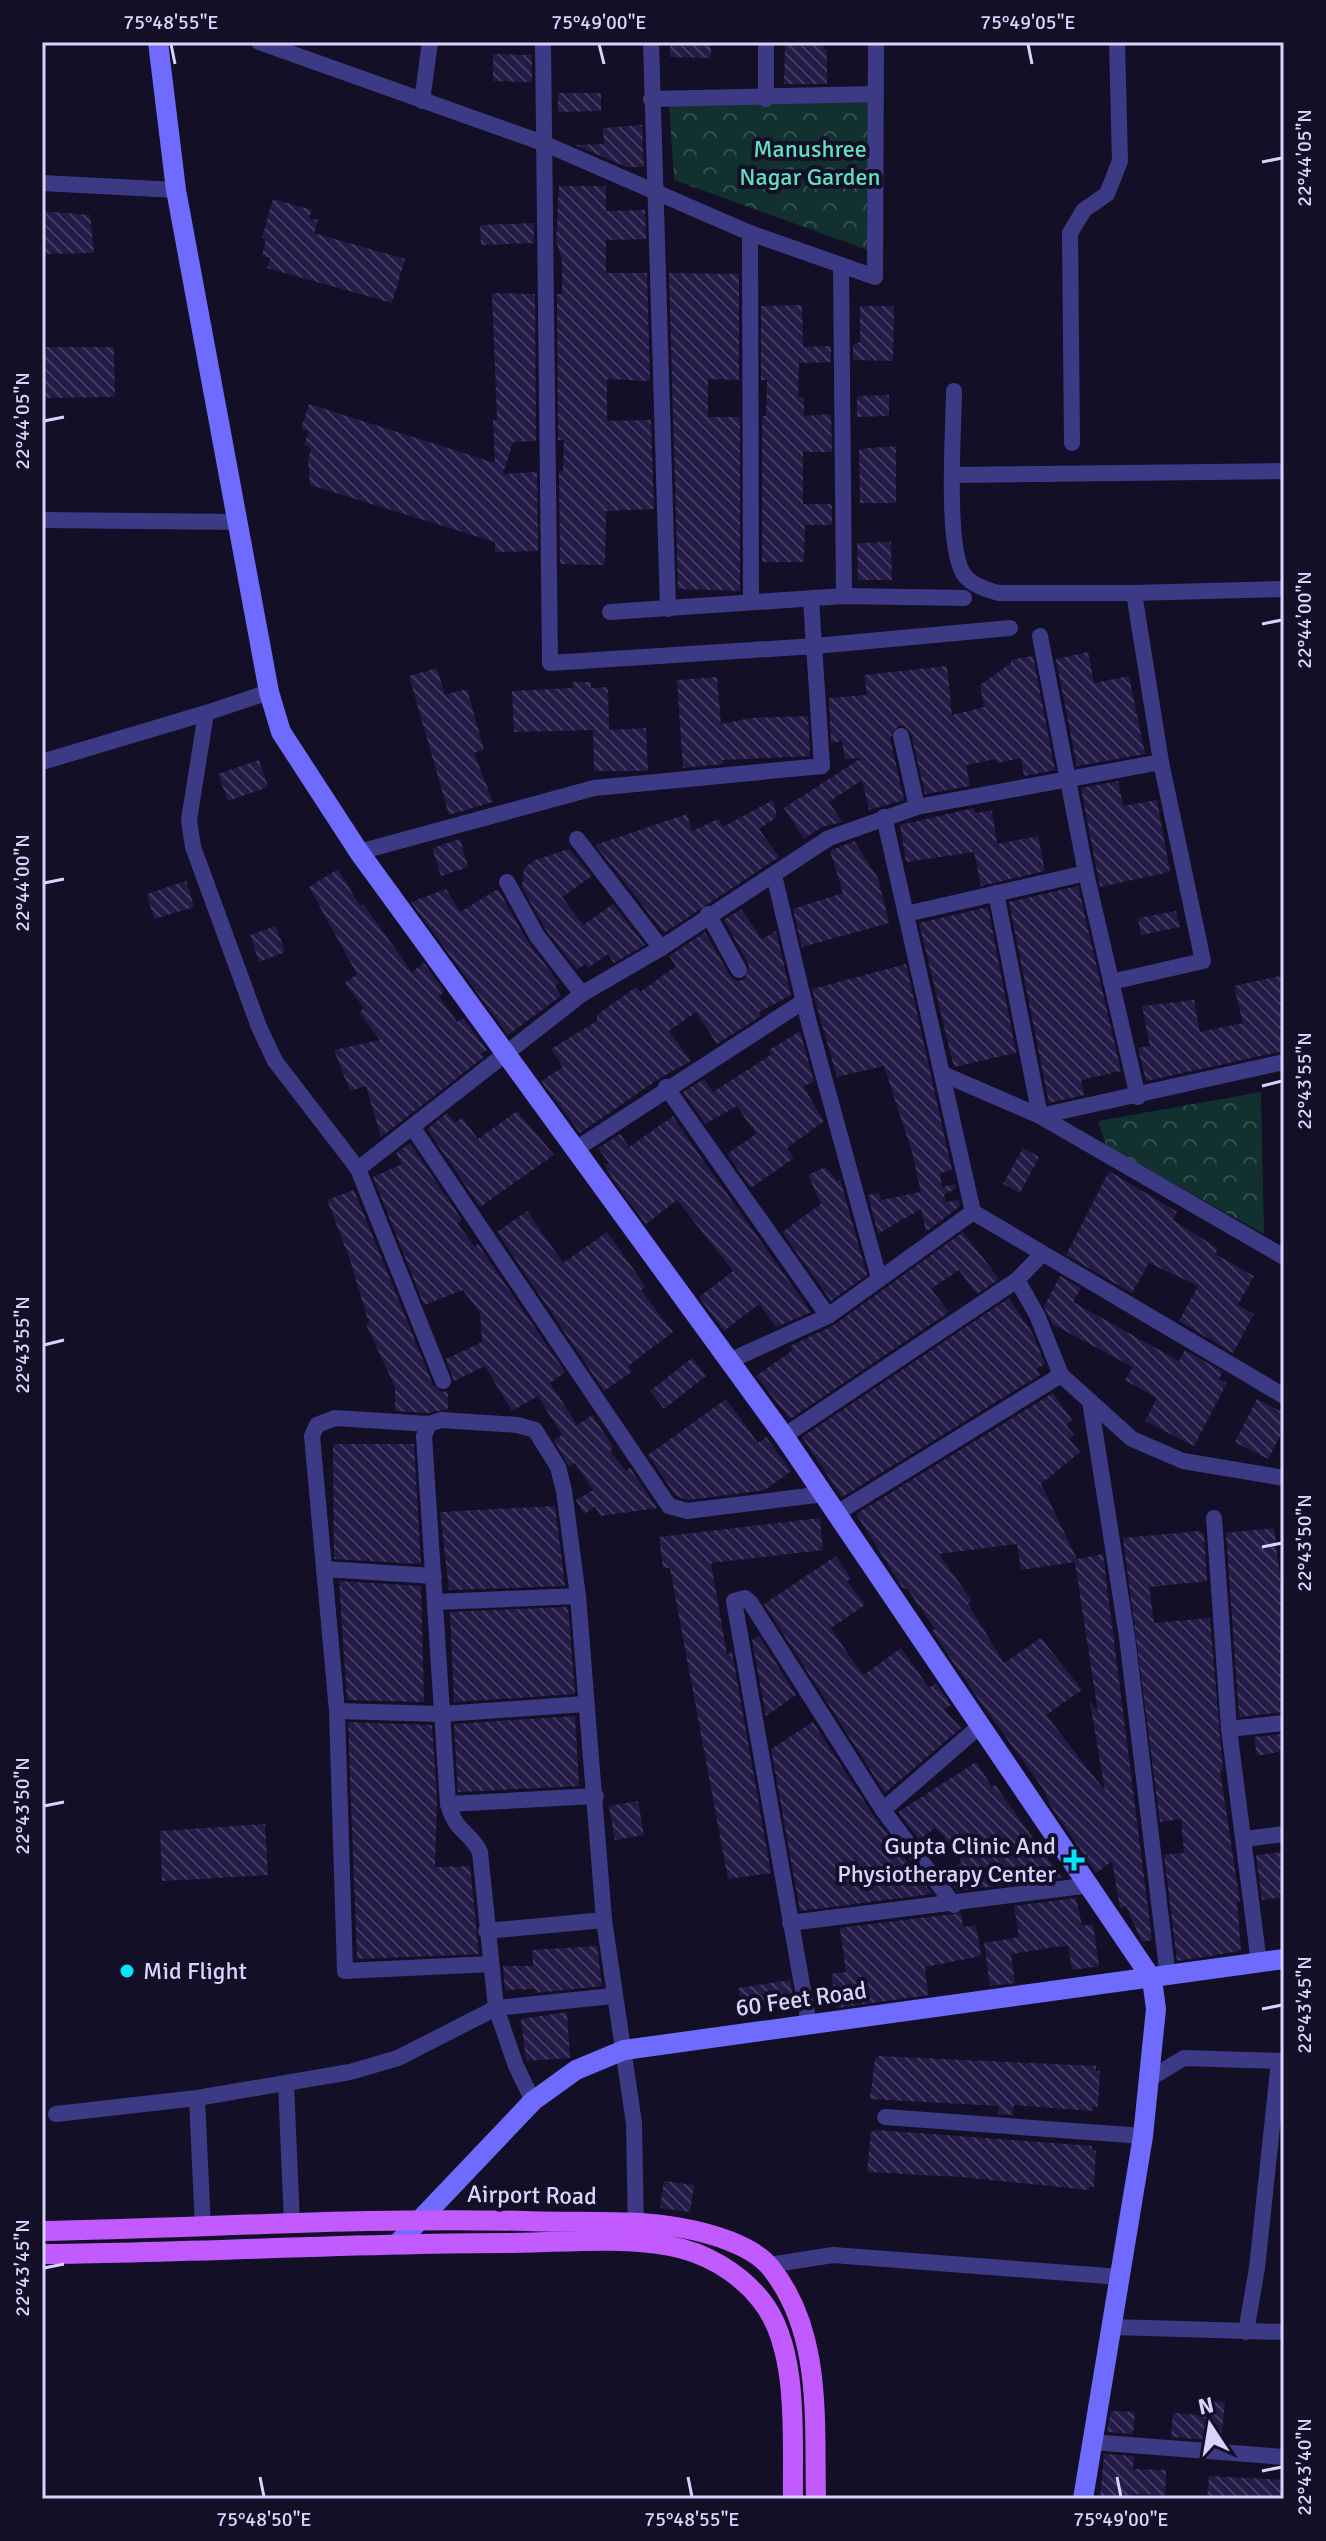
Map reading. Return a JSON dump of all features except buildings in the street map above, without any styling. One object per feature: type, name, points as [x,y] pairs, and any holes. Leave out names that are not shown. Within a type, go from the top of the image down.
[{"type":"main road","name":"Airport Road","points":[[42,2231],[420,2219],[709,2235],[745,2249],[769,2265]]},
{"type":"main road","name":"Airport Road","points":[[42,2254],[201,2253],[636,2233],[698,2253],[737,2276],[774,2317],[790,2384],[793,2499]]},
{"type":"main road","points":[[769,2265],[798,2318],[811,2363],[816,2499]]},
{"type":"street","points":[[158,42],[176,190],[269,692],[281,732],[359,852],[784,1436],[1091,1885],[1160,1978]]},
{"type":"street","points":[[259,42],[543,143],[658,196],[750,233],[875,277],[876,42]]},
{"type":"street","points":[[422,101],[430,42]]},
{"type":"street","points":[[543,42],[550,663],[815,646],[1010,628]]},
{"type":"street","points":[[651,42],[668,609]]},
{"type":"street","points":[[766,42],[766,99]]},
{"type":"street","points":[[1072,443],[1070,233],[1084,210],[1107,194],[1120,161],[1117,42]]},
{"type":"street","points":[[651,99],[766,99],[875,94]]},
{"type":"street","points":[[42,183],[176,190]]},
{"type":"street","points":[[750,233],[751,602]]},
{"type":"street","points":[[841,265],[844,596]]},
{"type":"street","points":[[954,391],[953,519],[958,562],[964,576],[984,589],[1016,594],[1284,589]]},
{"type":"street","points":[[953,475],[1284,471]]},
{"type":"street","points":[[42,520],[239,522]]},
{"type":"street","points":[[1111,982],[1203,961],[1161,762],[1134,593]]},
{"type":"street","points":[[610,612],[844,596],[964,598]]},
{"type":"street","points":[[359,852],[594,788],[822,766],[811,600]]},
{"type":"street","points":[[1040,636],[1086,873],[1138,1097]]},
{"type":"street","points":[[42,762],[269,692]]},
{"type":"street","points":[[206,713],[189,820],[193,847],[259,1027],[275,1061],[358,1169],[443,1381]]},
{"type":"street","points":[[901,736],[917,807]]},
{"type":"street","points":[[358,1169],[582,994],[661,948],[708,914],[829,838],[917,807],[1161,762]]},
{"type":"street","points":[[884,817],[973,1212],[1284,1396]]},
{"type":"street","points":[[577,839],[661,948]]},
{"type":"street","points":[[906,914],[1086,873]]},
{"type":"street","points":[[774,875],[804,1001],[879,1278]]},
{"type":"street","points":[[507,882],[537,936],[582,994]]},
{"type":"street","points":[[996,893],[1040,1116]]},
{"type":"street","points":[[708,914],[739,970]]},
{"type":"street","points":[[576,1149],[666,1087],[804,1001]]},
{"type":"street","points":[[1040,1116],[1138,1097],[1284,1062]]},
{"type":"street","points":[[943,1074],[1040,1116],[1284,1257]]},
{"type":"street","points":[[666,1087],[828,1316]]},
{"type":"street","points":[[413,1128],[669,1506],[687,1511],[824,1494]]},
{"type":"street","points":[[729,1361],[828,1316],[973,1212]]},
{"type":"street","points":[[784,1436],[1017,1280],[1041,1255]]},
{"type":"street","points":[[1017,1280],[1042,1326],[1061,1375],[1132,1439],[1183,1461],[1284,1478]]},
{"type":"street","points":[[837,1513],[1061,1375]]},
{"type":"street","points":[[1083,2499],[1143,2136],[1160,1978],[1127,1637],[1090,1401]]},
{"type":"street","points":[[491,1964],[345,1971],[337,1711],[312,1436],[317,1425],[335,1418],[429,1424],[441,1420],[518,1425],[535,1430],[558,1467],[578,1596],[604,1920],[634,2123],[636,2233]]},
{"type":"street","points":[[429,1424],[424,1436],[448,1804],[456,1827],[475,1842],[480,1852],[496,2008],[516,2066],[533,2101]]},
{"type":"street","points":[[1214,1518],[1229,1729],[1259,1963]]},
{"type":"street","points":[[324,1569],[434,1576]]},
{"type":"street","points":[[436,1602],[578,1596]]},
{"type":"street","points":[[809,2024],[734,1601],[745,1598],[750,1602],[883,1810],[954,1905]]},
{"type":"street","points":[[337,1711],[443,1714],[585,1704]]},
{"type":"street","points":[[1229,1729],[1284,1723]]},
{"type":"street","points":[[883,1810],[981,1725]]},
{"type":"street","points":[[448,1804],[596,1796]]},
{"type":"street","points":[[1244,1839],[1284,1834]]},
{"type":"street","points":[[790,1923],[954,1905],[1091,1885]]},
{"type":"street","points":[[486,1931],[604,1920]]},
{"type":"street","name":"60 Feet Road","points":[[398,2243],[533,2101],[576,2070],[624,2050],[1284,1959]]},
{"type":"street","points":[[56,2114],[286,2084],[398,2058],[496,2008],[613,1996]]},
{"type":"street","points":[[1149,2079],[1184,2058],[1282,2061],[1257,2268],[1246,2332]]},
{"type":"street","points":[[286,2084],[292,2224]]},
{"type":"street","points":[[197,2098],[203,2228]]},
{"type":"street","points":[[885,2117],[1143,2136]]},
{"type":"street","points":[[769,2265],[798,2258],[833,2255],[1121,2277]]},
{"type":"street","points":[[1113,2327],[1284,2332]]},
{"type":"street","points":[[1091,2442],[1284,2457]]},
{"type":"green space","name":"Manushree Nagar Garden","points":[[873,98],[873,252],[674,180],[669,105]]},
{"type":"green space","points":[[1261,1092],[1264,1234],[1106,1146],[1098,1121]]},
{"type":"place","name":"Gupta Clinic And Physiotherapy Center","points":[[1074,1860]]},
{"type":"place","name":"Mid Flight","points":[[127,1971]]}]
